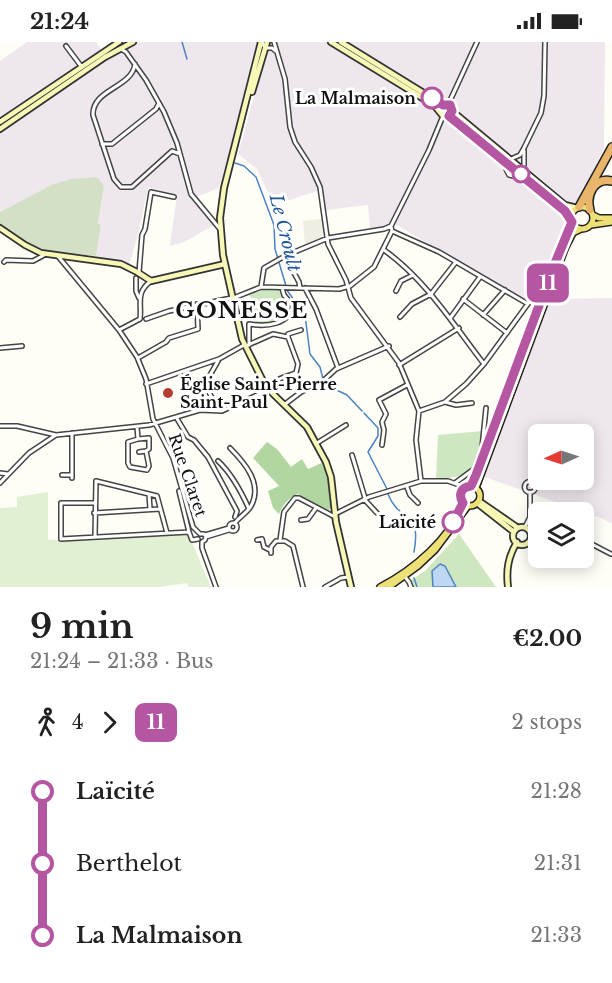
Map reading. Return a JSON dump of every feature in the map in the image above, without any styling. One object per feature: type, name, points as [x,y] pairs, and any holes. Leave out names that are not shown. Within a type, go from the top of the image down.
[{"type":"highway","points":[[578,208],[612,147]]},
{"type":"highway","points":[[592,212],[589,199],[593,187],[602,181],[612,181]]},
{"type":"main road","points":[[517,374],[543,287],[573,213],[578,208],[584,207],[599,219],[612,220]]},
{"type":"main road","points":[[590,226],[593,221],[592,212]]},
{"type":"main road","points":[[572,220],[581,229]]},
{"type":"main road","points":[[465,505],[460,498],[468,488],[517,374],[573,233],[612,220]]},
{"type":"main road","points":[[380,587],[400,575],[430,550],[465,505],[478,502],[480,494],[468,488]]},
{"type":"main road","points":[[389,587],[405,577],[435,550],[465,505]]},
{"type":"street","points":[[0,122],[118,42]]},
{"type":"street","points":[[261,42],[265,48]]},
{"type":"street","points":[[261,42],[225,185],[220,218],[224,262],[232,297],[248,344],[267,388],[307,427],[332,477],[335,514],[349,587]]},
{"type":"street","points":[[245,111],[267,42]]},
{"type":"street","points":[[274,42],[285,79],[290,127],[295,142],[317,180],[328,244],[344,275],[356,306],[388,346],[399,364],[419,411],[416,440],[424,480]]},
{"type":"street","points":[[443,106],[477,42]]},
{"type":"street","points":[[522,172],[514,176],[509,175],[506,169],[509,161],[520,155],[544,104],[545,42]]},
{"type":"street","points":[[0,129],[130,43]]},
{"type":"street","points":[[126,52],[130,43]]},
{"type":"street","points":[[337,43],[443,106],[448,115],[522,172],[572,220]]},
{"type":"street","points":[[66,46],[81,66]]},
{"type":"street","points":[[265,48],[272,48],[278,53]]},
{"type":"street","points":[[119,49],[126,52],[159,102],[177,144],[191,194],[220,231]]},
{"type":"street","points":[[135,64],[133,73],[93,106],[93,115],[116,184],[132,187],[177,144]]},
{"type":"street","points":[[133,73],[138,73],[146,80]]},
{"type":"street","points":[[102,144],[112,144],[156,109],[159,102]]},
{"type":"street","points":[[443,106],[448,115]]},
{"type":"street","points":[[146,319],[169,311],[232,297],[261,287],[341,289],[348,287],[374,267],[384,250],[392,231],[391,226],[448,115]]},
{"type":"street","points":[[522,172],[524,148]]},
{"type":"street","points":[[172,151],[180,154]]},
{"type":"street","points":[[522,172],[565,205],[578,208]]},
{"type":"street","points":[[119,330],[140,319],[139,298],[136,291],[137,275],[151,192],[174,197]]},
{"type":"street","points":[[215,222],[220,218]]},
{"type":"street","points":[[261,287],[264,268],[285,256],[328,238],[391,226]]},
{"type":"street","points":[[0,228],[25,245],[46,254],[121,264],[151,281]]},
{"type":"street","points":[[392,231],[456,262],[528,304]]},
{"type":"street","points":[[384,250],[400,261],[451,316],[484,364]]},
{"type":"street","points":[[4,262],[6,260],[33,261],[46,254]]},
{"type":"street","name":"Rue Claret","points":[[56,255],[119,330],[138,358],[152,414],[172,458],[193,527],[200,534]]},
{"type":"street","points":[[62,262],[65,256]]},
{"type":"street","points":[[285,256],[316,309],[338,368]]},
{"type":"street","points":[[139,298],[151,281],[212,266],[215,262],[224,262]]},
{"type":"street","points":[[400,317],[412,304],[431,294],[456,262]]},
{"type":"street","points":[[396,291],[401,281],[413,275]]},
{"type":"street","points":[[451,316],[480,277]]},
{"type":"street","points":[[419,411],[445,402],[466,384],[543,287]]},
{"type":"street","points":[[248,344],[249,324],[263,326],[282,322],[291,313],[293,307],[282,288]]},
{"type":"street","points":[[483,315],[505,290]]},
{"type":"street","points":[[463,299],[507,333]]},
{"type":"street","points":[[138,358],[169,338],[198,329],[197,304]]},
{"type":"street","points":[[274,334],[277,323]]},
{"type":"street","points":[[399,364],[459,328]]},
{"type":"street","points":[[288,337],[288,334],[301,330]]},
{"type":"street","points":[[146,384],[219,359],[274,334],[288,337]]},
{"type":"street","points":[[288,337],[298,364],[296,373],[302,391]]},
{"type":"street","points":[[0,348],[22,346]]},
{"type":"street","points":[[284,405],[302,391],[323,381],[338,368],[373,355],[388,346]]},
{"type":"street","points":[[218,410],[205,384],[219,359]]},
{"type":"street","points":[[0,426],[18,426],[56,435],[156,424],[200,410],[218,410],[235,406],[277,380],[296,373]]},
{"type":"street","points":[[382,445],[384,430],[382,422],[386,414],[379,400],[407,385]]},
{"type":"street","points":[[445,402],[456,405],[472,403]]},
{"type":"street","points":[[456,483],[474,469],[482,448],[486,408]]},
{"type":"street","points":[[176,417],[188,437],[194,440],[208,457],[237,511],[236,517]]},
{"type":"street","points":[[317,443],[346,425]]},
{"type":"street","points":[[137,427],[138,439]]},
{"type":"street","points":[[62,475],[72,477],[72,433]]},
{"type":"street","points":[[1,480],[29,453],[56,435]]},
{"type":"street","points":[[149,438],[149,449],[146,451],[147,470],[130,467],[128,464],[128,442],[138,439],[149,438]]},
{"type":"street","points":[[229,529],[231,524],[249,509],[254,499],[254,485],[246,464],[230,448]]},
{"type":"street","points":[[139,452],[146,451]]},
{"type":"street","points":[[352,455],[365,498],[377,513]]},
{"type":"street","points":[[218,461],[241,489],[249,509]]},
{"type":"street","points":[[0,472],[8,474]]},
{"type":"street","points":[[280,540],[285,509],[297,498],[326,513],[335,514],[365,498],[424,480],[440,480],[468,488]]},
{"type":"street","points":[[95,537],[94,482],[157,496],[167,533]]},
{"type":"street","points":[[407,487],[410,495],[418,503]]},
{"type":"street","points":[[179,491],[192,540],[198,539],[202,542],[206,536]]},
{"type":"street","points":[[516,530],[525,527],[530,517],[530,492]]},
{"type":"street","points":[[149,494],[150,509]]},
{"type":"street","points":[[478,502],[516,530],[517,542],[508,561],[506,575],[508,587]]},
{"type":"street","points":[[94,503],[61,503],[61,539],[189,532]]},
{"type":"street","points":[[310,505],[309,512],[312,513]]},
{"type":"street","points":[[301,520],[308,519],[316,508]]},
{"type":"street","points":[[94,513],[160,509]]},
{"type":"street","points":[[198,539],[200,534],[206,536],[229,529],[234,531],[237,529],[235,523]]},
{"type":"street","points":[[525,527],[528,530]]},
{"type":"street","points":[[257,540],[262,539],[264,547],[270,551],[274,543],[280,540],[291,544],[294,548],[303,587]]},
{"type":"street","name":"Rue Claret","points":[[202,542],[216,587]]},
{"type":"street","points":[[517,542],[522,544],[528,542]]},
{"type":"street","points":[[594,545],[611,554]]},
{"type":"street","points":[[405,577],[411,587]]},
{"type":"street","points":[[325,587],[341,578],[348,578]]},
{"type":"shaded area","points":[[27,42],[96,42],[107,58],[138,42],[258,42],[219,188],[191,199],[214,225],[184,242],[170,246],[177,195],[148,187],[129,265],[96,256],[104,186],[51,185],[0,212],[0,61]]},
{"type":"shaded area","points":[[269,42],[605,42],[604,148],[562,234],[545,275],[539,297],[544,299],[612,298],[612,524],[594,516],[594,502],[556,502],[479,475],[539,311],[397,225],[370,229],[368,205],[326,210],[323,189],[274,205],[257,169],[238,154]]},
{"type":"shaded area","points":[[322,219],[321,238],[305,245],[303,221]]},
{"type":"green space","points":[[97,177],[104,186],[96,256],[43,251],[29,245],[0,225],[0,212],[51,185],[72,179]]},
{"type":"green space","points":[[264,289],[281,290],[283,299],[291,306],[285,315],[276,321],[255,324],[250,306],[252,299],[248,294]]},
{"type":"green space","points":[[482,431],[478,453],[471,468],[458,476],[436,478],[438,435]]},
{"type":"green space","points":[[267,442],[277,449],[291,467],[302,459],[308,469],[324,462],[329,473],[332,505],[329,510],[322,509],[298,494],[287,502],[279,514],[273,508],[268,491],[279,486],[253,458]]},
{"type":"green space","points":[[48,492],[48,540],[188,533],[211,587],[189,587],[187,583],[159,587],[0,587],[0,508],[17,507],[17,497]]},
{"type":"green space","points":[[459,534],[496,587],[414,587],[411,580],[425,571]]},
{"type":"water","points":[[440,564],[445,566],[456,587],[433,587],[432,571]]},
{"type":"waterway","name":"Le Croult","points":[[182,42],[187,59]]},
{"type":"waterway","name":"Le Croult","points":[[235,163],[244,166],[256,177],[274,225],[275,249],[286,286]]},
{"type":"waterway","name":"Le Croult","points":[[286,289],[305,315],[310,354],[320,367],[323,379]]},
{"type":"waterway","name":"Le Croult","points":[[324,384],[347,395],[362,411]]},
{"type":"waterway","name":"Le Croult","points":[[364,413],[378,428],[378,436],[368,452],[387,489]]},
{"type":"waterway","name":"Le Croult","points":[[388,494],[393,504],[409,518],[415,528],[414,552]]},
{"type":"waterway","name":"Le Croult","points":[[414,578],[417,587]]},
{"type":"bus line","name":"11","points":[[432,98],[443,105],[450,105],[452,111],[449,116],[572,219],[476,475],[471,486],[465,487],[461,492],[460,498],[463,503],[453,522]]},
{"type":"place","name":"La Malmaison","points":[[432,98]]},
{"type":"place","name":"Église Saint-Pierre Saint-Paul","points":[[168,393]]},
{"type":"place","name":"Laïcité","points":[[453,522]]},
{"type":"district","name":"GONESSE","points":[[242,310]]}]
